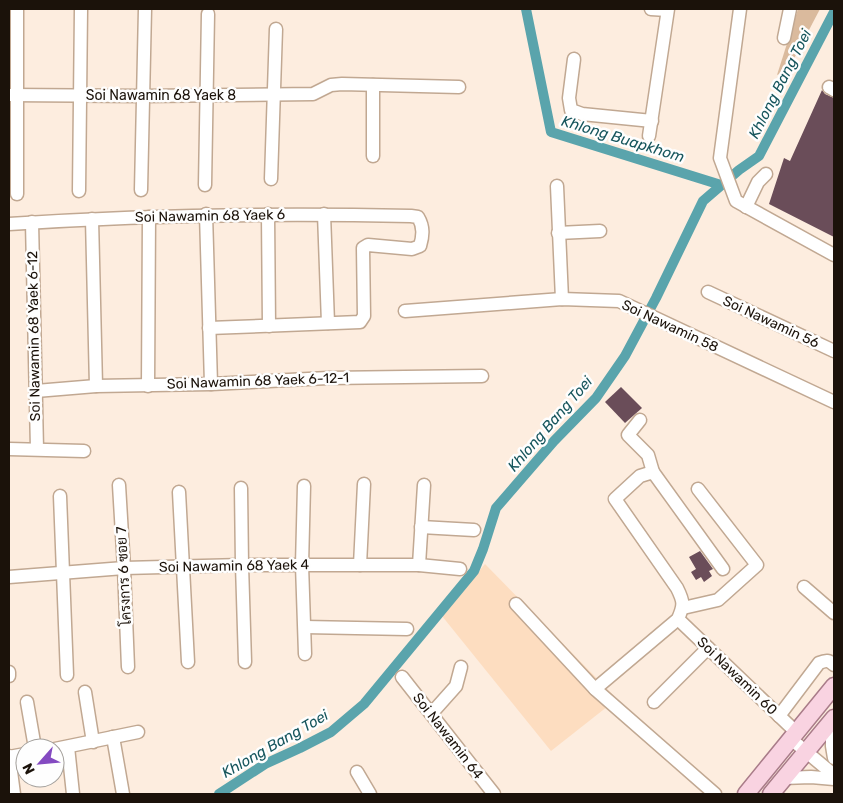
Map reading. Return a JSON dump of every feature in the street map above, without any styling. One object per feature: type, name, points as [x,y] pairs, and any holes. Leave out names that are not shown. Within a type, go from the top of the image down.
[{"type":"main road","points":[[746,794],[834,686]]},
{"type":"main road","points":[[771,794],[833,719]]},
{"type":"street","points":[[18,9],[13,95],[18,194]]},
{"type":"street","points":[[79,191],[81,9]]},
{"type":"street","points":[[141,190],[145,9]]},
{"type":"street","points":[[650,136],[667,10],[651,9]]},
{"type":"street","points":[[740,9],[720,158],[741,204],[834,254]]},
{"type":"street","points":[[784,38],[790,9]]},
{"type":"street","points":[[204,185],[208,14]]},
{"type":"street","points":[[271,179],[276,28]]},
{"type":"street","points":[[574,59],[569,98],[571,110],[582,114],[652,121]]},
{"type":"street","name":"Soi Nawamin 68 Yaek 8","points":[[13,95],[313,94],[337,84],[373,85]]},
{"type":"street","points":[[373,156],[373,85],[459,87]]},
{"type":"street","points":[[741,204],[766,174]]},
{"type":"street","points":[[557,186],[562,299]]},
{"type":"street","points":[[206,214],[211,384]]},
{"type":"street","name":"Soi Nawamin 68 Yaek 6","points":[[9,224],[206,214],[324,214],[418,217],[422,224],[423,238],[420,246],[412,249],[368,245],[363,248],[364,316],[360,322],[328,323]]},
{"type":"street","points":[[268,214],[269,326]]},
{"type":"street","points":[[209,328],[328,323],[324,214]]},
{"type":"street","points":[[148,386],[149,217]]},
{"type":"street","points":[[92,219],[96,386]]},
{"type":"street","name":"Soi Nawamin 68 Yaek 6-12","points":[[32,222],[36,450]]},
{"type":"street","points":[[558,233],[600,231]]},
{"type":"street","name":"Soi Nawamin 56","points":[[708,292],[834,351]]},
{"type":"street","name":"Soi Nawamin 58","points":[[405,311],[562,299],[619,301],[834,402]]},
{"type":"street","name":"Soi Nawamin 68 Yaek 6-12-1","points":[[36,391],[96,386],[211,384],[328,378],[482,376]]},
{"type":"street","points":[[640,420],[628,435],[648,455],[653,472],[723,569]]},
{"type":"street","points":[[9,449],[84,451]]},
{"type":"street","points":[[653,472],[640,476],[615,499],[677,588],[683,599],[680,614]]},
{"type":"street","points":[[360,565],[364,484]]},
{"type":"street","points":[[419,565],[424,485]]},
{"type":"street","name":"โครงการ 6 ซอย 7","points":[[119,486],[128,667]]},
{"type":"street","points":[[304,486],[302,565],[305,654]]},
{"type":"street","points":[[242,488],[245,662]]},
{"type":"street","points":[[595,689],[680,614],[718,600],[757,565],[698,489]]},
{"type":"street","points":[[179,492],[188,662]]},
{"type":"street","points":[[60,496],[67,675]]},
{"type":"street","points":[[421,527],[474,530]]},
{"type":"street","name":"Soi Nawamin 68 Yaek 4","points":[[9,577],[124,568],[242,565],[419,565],[460,570]]},
{"type":"street","points":[[804,587],[834,613]]},
{"type":"street","points":[[516,604],[595,689],[715,794]]},
{"type":"street","name":"Soi Nawamin 60","points":[[680,614],[708,648],[779,716],[806,752],[834,775]]},
{"type":"street","points":[[305,627],[406,629]]},
{"type":"street","points":[[654,702],[708,648]]},
{"type":"street","points":[[779,716],[819,663],[825,660],[834,665]]},
{"type":"street","points":[[431,714],[456,686],[461,667]]},
{"type":"street","name":"Soi Nawamin 64","points":[[402,677],[494,794]]},
{"type":"street","points":[[85,692],[93,742]]},
{"type":"street","points":[[27,702],[33,738]]},
{"type":"street","points":[[833,719],[832,746],[834,758]]},
{"type":"street","points":[[65,747],[138,732]]},
{"type":"street","points":[[113,737],[123,794]]},
{"type":"street","points":[[68,747],[73,794]]},
{"type":"street","points":[[9,756],[14,794]]},
{"type":"street","points":[[357,772],[370,794]]},
{"type":"street","points":[[784,778],[811,777],[834,779]]},
{"type":"shaded area","points":[[798,9],[820,9],[788,70],[777,75]]},
{"type":"shaded area","points":[[485,564],[617,699],[551,751],[442,616]]},
{"type":"building","points":[[822,90],[825,94],[834,98],[834,237],[769,204],[784,158],[790,161]]},
{"type":"building","points":[[621,387],[642,408],[625,423],[605,402]]},
{"type":"building","points":[[700,551],[713,569],[709,571],[712,576],[704,582],[701,577],[696,580],[691,572],[696,569],[689,557]]},
{"type":"waterway","name":"Khlong Buapkhom","points":[[526,9],[551,132],[721,185]]},
{"type":"waterway","name":"Khlong Bang Toei","points":[[219,794],[265,764],[331,732],[364,704],[474,571],[496,508],[554,441],[596,398],[625,356],[656,298],[703,201],[739,170],[759,156],[834,12]]}]
